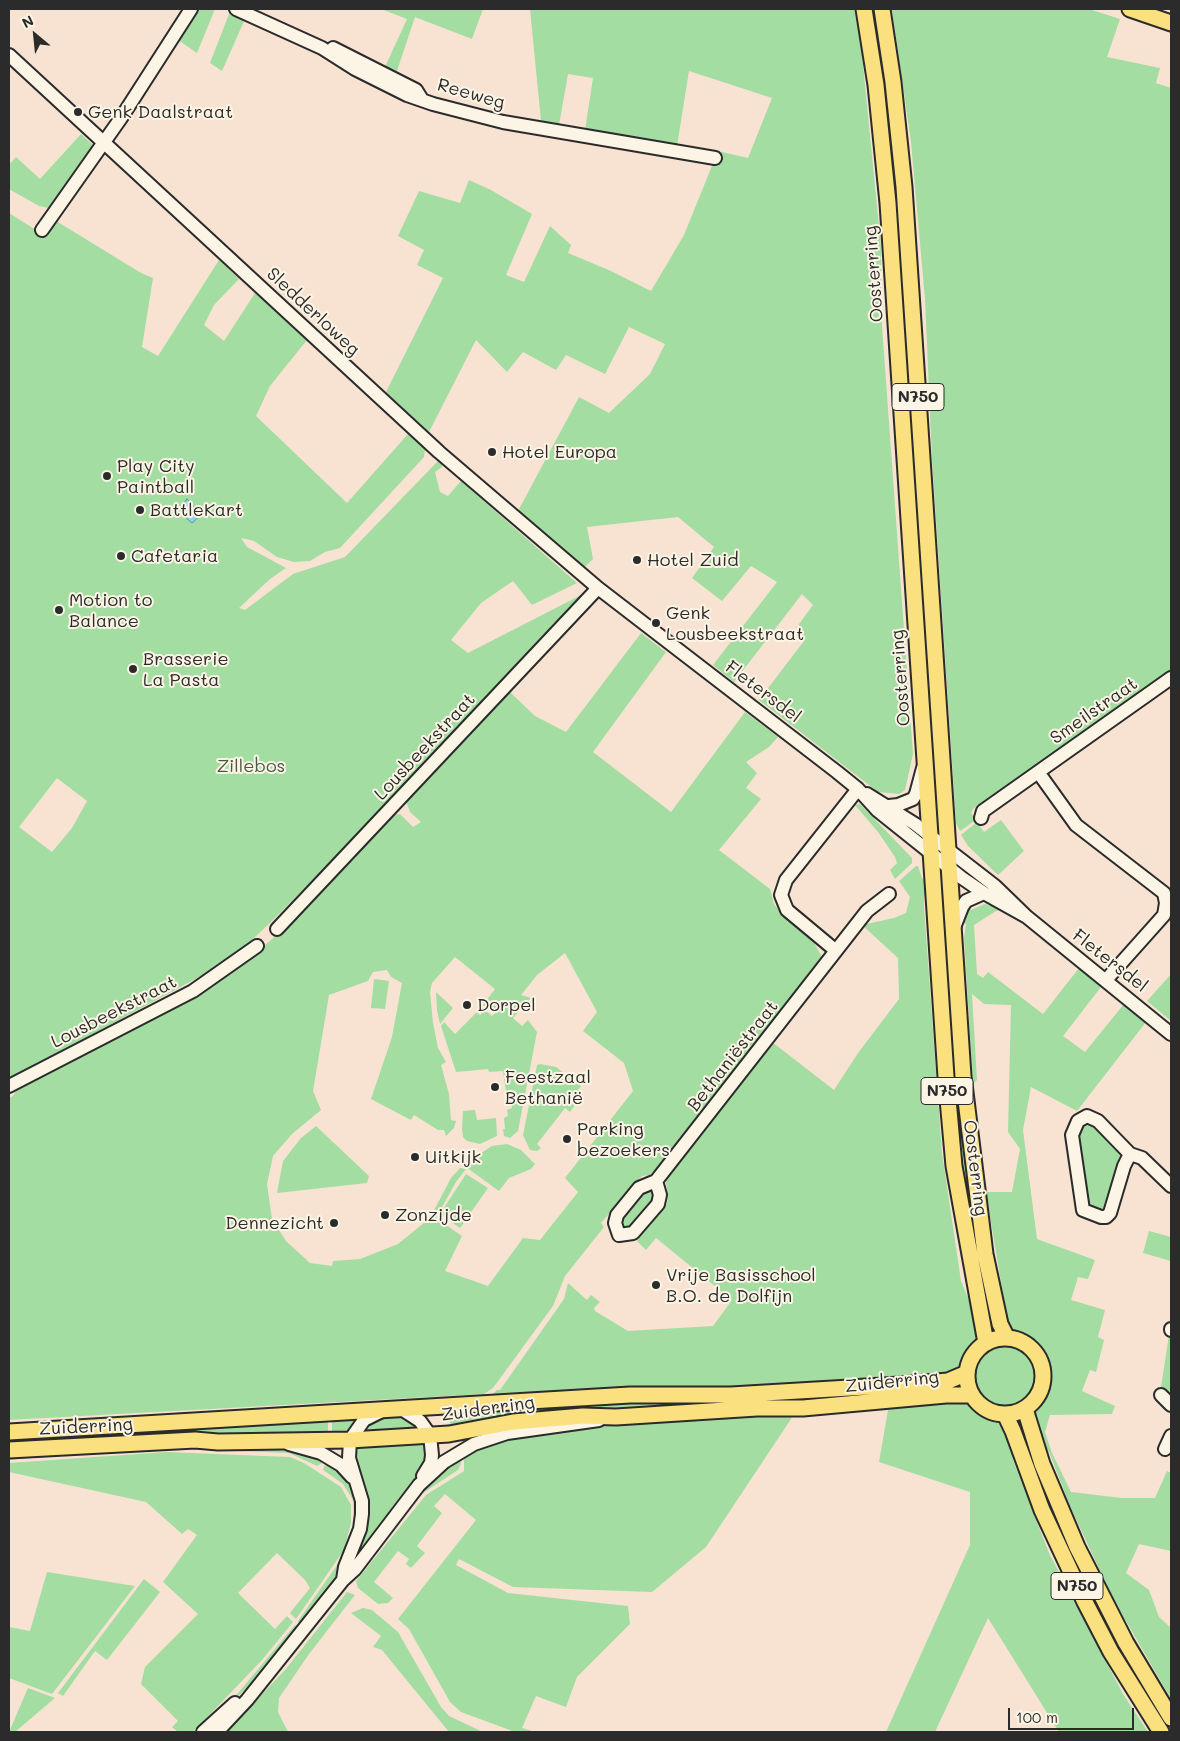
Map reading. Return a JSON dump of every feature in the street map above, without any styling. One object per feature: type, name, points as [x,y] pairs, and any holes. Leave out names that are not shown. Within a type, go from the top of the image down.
[{"type":"main road","name":"Oosterring","points":[[864,9],[876,85],[888,203],[931,854],[954,1166],[986,1343]]},
{"type":"main road","name":"Oosterring","points":[[882,9],[893,82],[904,193],[963,1076],[972,1165],[986,1254],[1000,1324],[1007,1338]]},
{"type":"main road","points":[[1130,9],[1171,23]]},
{"type":"main road","points":[[1007,1338],[1019,1341],[1030,1347],[1042,1367],[1043,1379],[1040,1391],[1034,1401],[1025,1409],[1005,1414],[983,1407],[972,1396],[968,1385],[967,1373],[971,1359],[986,1343],[1007,1338]]},
{"type":"main road","name":"Zuiderring","points":[[9,1432],[630,1395],[731,1395],[900,1385],[948,1381],[967,1373]]},
{"type":"main road","name":"Zuiderring","points":[[9,1450],[195,1440],[285,1442],[350,1440],[430,1435],[468,1431],[484,1426],[513,1422],[583,1416],[616,1417],[756,1408],[855,1405],[946,1395],[972,1396]]},
{"type":"main road","name":"N750","points":[[1025,1409],[1045,1472],[1077,1547],[1126,1643],[1171,1718]]},
{"type":"main road","name":"N750","points":[[1005,1414],[1042,1510],[1081,1594],[1111,1652],[1161,1732]]},
{"type":"street","points":[[42,230],[191,9]]},
{"type":"street","name":"Reeweg","points":[[236,9],[322,48],[334,48],[416,90],[421,98],[470,115],[715,158]]},
{"type":"street","name":"Sledderloweg","points":[[9,55],[439,452],[598,588]]},
{"type":"street","name":"Fletersdel","points":[[598,588],[858,789],[889,806],[947,848],[995,886],[1027,917],[1171,1034]]},
{"type":"street","name":"Lousbeekstraat","points":[[277,929],[598,588]]},
{"type":"street","name":"Smeilstraat","points":[[982,818],[984,811],[1171,678]]},
{"type":"street","points":[[889,806],[898,805],[913,799],[925,761]]},
{"type":"street","points":[[1038,772],[1076,825],[1164,893],[1166,903],[1164,915],[1106,980]]},
{"type":"street","points":[[836,950],[787,910],[781,895],[786,880],[858,789]]},
{"type":"street","name":"Fletersdel","points":[[858,789],[877,810],[931,854],[984,894],[1027,917]]},
{"type":"street","name":"Bethaniëstraat","points":[[656,1181],[660,1195],[658,1204],[636,1230],[616,1239],[614,1223],[617,1214],[639,1188],[656,1181],[867,911],[889,894]]},
{"type":"street","points":[[953,930],[962,906],[966,901],[984,894]]},
{"type":"street","name":"Lousbeekstraat","points":[[9,1086],[193,991],[257,946]]},
{"type":"street","points":[[1130,1154],[1124,1166],[1110,1213],[1106,1217],[1101,1217],[1083,1210],[1072,1135],[1078,1122],[1087,1116],[1093,1118],[1123,1145],[1130,1154],[1142,1158],[1171,1186]]},
{"type":"street","points":[[1161,1395],[1171,1405]]},
{"type":"street","points":[[217,1732],[247,1700],[253,1689],[343,1580],[355,1570],[418,1485],[431,1463],[432,1445],[430,1435],[420,1421],[403,1410]]},
{"type":"street","points":[[343,1580],[345,1567],[360,1528],[362,1514],[362,1501],[353,1479],[349,1458],[350,1440],[364,1420],[382,1411]]},
{"type":"street","points":[[418,1485],[444,1462],[486,1439],[507,1433],[616,1417]]},
{"type":"street","points":[[1165,1450],[1171,1436]]},
{"type":"street","points":[[285,1442],[294,1447],[321,1453],[341,1466],[353,1479]]},
{"type":"street","points":[[203,1732],[223,1712],[253,1689]]},
{"type":"green space","points":[[198,9],[215,9],[197,53],[178,40]]},
{"type":"green space","points":[[381,9],[483,9],[472,39],[415,17],[396,74],[384,69],[407,19]]},
{"type":"green space","points":[[530,9],[854,9],[861,44],[881,247],[881,312],[913,754],[905,790],[899,794],[878,792],[759,700],[804,641],[799,624],[813,605],[802,594],[734,682],[713,665],[777,582],[751,566],[722,601],[692,578],[714,547],[678,517],[587,527],[593,559],[585,567],[518,511],[579,397],[609,413],[650,374],[665,344],[629,327],[605,374],[566,355],[556,370],[523,352],[507,372],[476,340],[429,432],[386,392],[443,278],[417,265],[424,250],[398,236],[419,191],[460,203],[469,180],[491,190],[532,214],[506,275],[524,282],[550,226],[571,245],[568,253],[611,271],[651,291],[684,235],[718,151],[748,158],[772,98],[689,71],[677,146],[585,130],[593,78],[568,74],[559,125],[541,121]]},
{"type":"green space","points":[[869,9],[872,9],[876,31],[883,45],[896,153],[932,679],[925,679]]},
{"type":"green space","points":[[892,9],[1089,9],[1120,19],[1107,57],[1160,68],[1156,83],[1171,88],[1171,671],[973,809],[971,813],[976,820],[960,831],[956,823],[932,459],[925,299],[911,142]]},
{"type":"green space","points":[[229,14],[245,19],[222,71],[210,63]]},
{"type":"green space","points":[[81,134],[96,148],[53,209],[39,206],[9,189],[9,165],[16,157],[40,179]]},
{"type":"green space","name":"Zillebos","points":[[9,213],[44,235],[53,219],[141,273],[153,278],[142,347],[158,356],[219,260],[239,279],[214,305],[204,325],[224,341],[255,293],[307,340],[270,386],[256,416],[347,503],[408,434],[425,449],[424,457],[340,548],[325,552],[310,561],[294,562],[277,557],[254,541],[241,538],[247,547],[286,568],[270,579],[239,608],[245,610],[293,574],[345,557],[438,461],[442,463],[442,467],[435,472],[440,492],[448,496],[461,481],[577,583],[532,605],[513,581],[481,603],[451,640],[468,653],[581,595],[385,807],[241,950],[214,969],[9,1079]],"holes":[[[57,778],[87,801],[72,828],[52,852],[19,827]]]},
{"type":"green space","points":[[641,633],[666,652],[593,752],[671,812],[745,712],[778,737],[769,747],[746,762],[757,773],[746,788],[761,799],[719,850],[770,889],[774,904],[785,918],[812,939],[822,957],[757,1045],[659,1166],[649,1175],[642,1176],[601,1223],[604,1227],[565,1276],[553,1306],[493,1388],[484,1394],[9,1420],[9,1098],[13,1096],[20,1084],[257,952],[293,921],[392,815],[400,814],[413,827],[421,822],[410,812],[406,801],[509,691],[535,716],[566,732]],"holes":[[[565,953],[597,1012],[583,1031],[624,1063],[633,1091],[565,1178],[578,1192],[540,1240],[523,1238],[488,1286],[445,1271],[462,1236],[436,1218],[456,1182],[466,1169],[460,1168],[451,1178],[430,1218],[398,1244],[360,1259],[333,1261],[332,1266],[310,1263],[286,1241],[272,1219],[267,1184],[273,1156],[292,1134],[321,1110],[313,1091],[329,995],[368,981],[373,972],[387,970],[391,977],[402,983],[392,1037],[371,1099],[411,1120],[414,1115],[438,1130],[444,1130],[446,1136],[454,1128],[456,1121],[451,1120],[449,1094],[441,1065],[446,1062],[438,1048],[430,992],[432,983],[455,957],[495,989],[483,1005],[488,1010],[492,1006],[498,1011],[492,1016],[485,1010],[480,1015],[477,1012],[455,1034],[444,1022],[441,1026],[456,1072],[488,1069],[489,1072],[503,1071],[507,1099],[510,1099],[512,1108],[507,1110],[508,1116],[504,1118],[504,1136],[510,1138],[518,1131],[537,1032],[528,1020],[522,1026],[513,1018],[531,998],[521,995],[537,975]]]},
{"type":"green space","points":[[860,804],[912,858],[912,863],[895,879],[890,870],[897,863],[895,857],[878,832],[855,805]]},
{"type":"green space","points":[[1001,820],[1024,851],[998,875],[968,846],[961,835],[977,822],[984,832]]},
{"type":"green space","points":[[918,866],[922,878],[928,881],[928,892],[924,896],[924,907],[942,1153],[961,1281],[974,1312],[978,1338],[967,1353],[960,1369],[957,1372],[909,1380],[877,1378],[450,1403],[489,1397],[497,1390],[500,1390],[564,1299],[568,1283],[587,1300],[591,1295],[600,1302],[594,1308],[595,1311],[628,1331],[713,1326],[732,1300],[656,1238],[646,1250],[637,1241],[667,1204],[666,1182],[668,1174],[772,1042],[834,1090],[858,1053],[899,999],[898,958],[862,925],[894,918],[906,913],[910,897],[899,881]]},
{"type":"green space","points":[[985,904],[1003,909],[996,911],[974,925],[977,974],[983,978],[988,972],[1043,1014],[1079,968],[1101,987],[1063,1036],[1085,1052],[1124,1004],[1146,1022],[1077,1111],[1031,1087],[1023,1130],[1037,1239],[1095,1260],[1088,1279],[1078,1277],[1071,1300],[1105,1310],[1098,1337],[1104,1340],[1096,1372],[1090,1370],[1082,1391],[1115,1406],[1112,1414],[1050,1415],[1045,1432],[1052,1453],[1071,1492],[1122,1498],[1155,1498],[1167,1471],[1171,1473],[1171,1551],[1139,1544],[1126,1573],[1149,1590],[1159,1617],[1171,1628],[1171,1699],[1112,1597],[1069,1504],[1050,1454],[1041,1440],[1033,1419],[1034,1412],[1049,1389],[1051,1378],[1048,1361],[1040,1348],[1032,1340],[1012,1329],[1004,1311],[1003,1294],[986,1192],[1012,1192],[1020,1149],[1008,1132],[1011,1005],[984,1004],[972,994],[977,1080],[973,1084],[964,938],[966,924],[960,922],[967,905],[971,910]]},
{"type":"green space","points":[[1171,974],[1171,1021],[1147,1001]]},
{"type":"green space","points":[[374,979],[389,981],[385,1009],[371,1008]]},
{"type":"green space","points":[[436,992],[453,1008],[440,1024],[437,1010]]},
{"type":"green space","points":[[954,1021],[995,1322],[988,1324],[965,1206],[947,1022]]},
{"type":"green space","points":[[537,1065],[556,1067],[581,1086],[578,1090],[583,1094],[570,1112],[565,1108],[537,1144],[541,1148],[537,1151],[530,1150],[523,1135]]},
{"type":"green space","points":[[475,1110],[477,1120],[496,1118],[497,1136],[480,1144],[467,1141],[463,1137],[463,1111]]},
{"type":"green space","points":[[1088,1119],[1124,1151],[1109,1207],[1103,1213],[1087,1209],[1077,1126]]},
{"type":"green space","points":[[316,1126],[369,1176],[367,1183],[277,1193],[283,1161],[301,1138]]},
{"type":"green space","points":[[507,1144],[521,1150],[535,1164],[531,1169],[509,1178],[499,1191],[463,1165],[492,1146]]},
{"type":"green space","points":[[466,1174],[488,1188],[460,1228],[440,1214]]},
{"type":"green space","points":[[651,1189],[656,1196],[633,1228],[624,1231],[619,1221],[642,1192]]},
{"type":"green space","points":[[1149,1231],[1171,1237],[1171,1261],[1143,1253]]},
{"type":"green space","points":[[1169,1335],[1171,1335],[1171,1386],[1169,1395],[1161,1387]]},
{"type":"green space","points":[[1005,1346],[1022,1351],[1030,1359],[1035,1376],[1030,1393],[1022,1401],[1005,1406],[988,1401],[980,1393],[975,1376],[980,1359],[988,1351]]},
{"type":"green space","points":[[831,1392],[935,1393],[450,1429],[450,1412]]},
{"type":"green space","points":[[966,1400],[984,1415],[1003,1423],[1012,1448],[1013,1460],[1049,1553],[1123,1694],[1148,1732],[1059,1732],[988,1618],[935,1732],[886,1732],[970,1545],[970,1492],[879,1462],[888,1410],[793,1416],[706,1547],[652,1592],[513,1587],[459,1559],[456,1565],[508,1593],[628,1606],[630,1624],[577,1677],[566,1707],[536,1696],[522,1728],[535,1732],[515,1732],[461,1712],[450,1702],[409,1629],[398,1619],[476,1520],[445,1494],[434,1506],[442,1513],[417,1546],[425,1553],[411,1568],[406,1564],[409,1559],[398,1551],[374,1582],[393,1598],[388,1603],[378,1604],[358,1588],[356,1581],[426,1495],[464,1471],[462,1453],[486,1441],[589,1425]]},
{"type":"green space","points":[[399,1415],[410,1417],[426,1433],[356,1437],[366,1425],[380,1417]]},
{"type":"green space","points":[[362,1417],[351,1431],[332,1437],[332,1419]]},
{"type":"green space","points":[[328,1418],[328,1437],[287,1432],[185,1434],[9,1445],[9,1436]]},
{"type":"green space","points":[[1019,1418],[1162,1713],[1171,1727],[1171,1732],[1166,1732],[1138,1690],[1057,1532],[1016,1422],[1016,1419]]},
{"type":"green space","points":[[427,1438],[429,1449],[423,1468],[393,1506],[368,1546],[358,1554],[357,1551],[367,1526],[368,1502],[362,1481],[356,1472],[353,1443]]},
{"type":"green space","points":[[165,1446],[303,1451],[323,1456],[321,1464],[317,1466],[289,1453],[181,1449],[87,1450],[85,1453],[9,1460],[9,1455],[86,1450]]},
{"type":"green space","points":[[167,1452],[290,1457],[304,1463],[341,1487],[351,1505],[351,1523],[344,1550],[296,1619],[290,1613],[310,1588],[305,1580],[277,1553],[238,1593],[275,1629],[287,1616],[293,1622],[262,1660],[193,1732],[178,1732],[172,1727],[178,1721],[141,1684],[145,1667],[198,1614],[163,1582],[197,1535],[188,1529],[182,1534],[146,1502],[9,1472],[9,1463]]},
{"type":"green space","points":[[459,1457],[461,1464],[458,1470],[423,1493],[354,1578],[429,1482]]},
{"type":"green space","points":[[327,1459],[346,1477],[353,1489],[358,1519],[341,1570],[301,1624],[298,1621],[344,1555],[354,1525],[353,1500],[343,1484],[323,1470]]},
{"type":"green space","points":[[47,1572],[135,1586],[52,1694],[9,1678],[9,1627],[30,1631]]},
{"type":"green space","points":[[144,1579],[160,1592],[107,1660],[95,1651],[63,1696],[58,1693]]},
{"type":"green space","points":[[347,1592],[355,1595],[309,1654],[279,1698],[278,1712],[288,1732],[226,1732],[285,1670]]},
{"type":"green space","points":[[363,1608],[372,1610],[398,1632],[441,1707],[449,1716],[483,1732],[449,1732],[382,1650],[373,1647],[381,1636],[351,1613]]},
{"type":"green space","points":[[295,1625],[298,1629],[260,1675],[234,1700],[211,1718],[238,1693]]},
{"type":"green space","points":[[28,1688],[55,1698],[15,1732],[9,1732]]},
{"type":"water","points":[[187,499],[201,515],[192,523],[178,511]]},
{"type":"place","name":"Genk Daalstraat","points":[[78,112]]},
{"type":"place","name":"Hotel Europa","points":[[492,452]]},
{"type":"place","name":"Play City Paintball","points":[[107,476]]},
{"type":"place","name":"BattleKart","points":[[140,510]]},
{"type":"place","name":"Cafetaria","points":[[121,556]]},
{"type":"place","name":"Hotel Zuid","points":[[637,560]]},
{"type":"place","name":"Motion to Balance","points":[[59,610]]},
{"type":"place","name":"Genk Lousbeekstraat","points":[[656,623]]},
{"type":"place","name":"Brasserie La Pasta","points":[[133,669]]},
{"type":"place","name":"Dorpel","points":[[467,1005]]},
{"type":"place","name":"Feestzaal Bethanië","points":[[495,1087]]},
{"type":"place","name":"Parking bezoekers","points":[[567,1139]]},
{"type":"place","name":"Uitkijk","points":[[415,1157]]},
{"type":"place","name":"Zonzijde","points":[[385,1215]]},
{"type":"place","name":"Dennezicht","points":[[334,1223]]},
{"type":"place","name":"Vrije Basisschool B.O. de Dolfijn","points":[[656,1285]]}]
